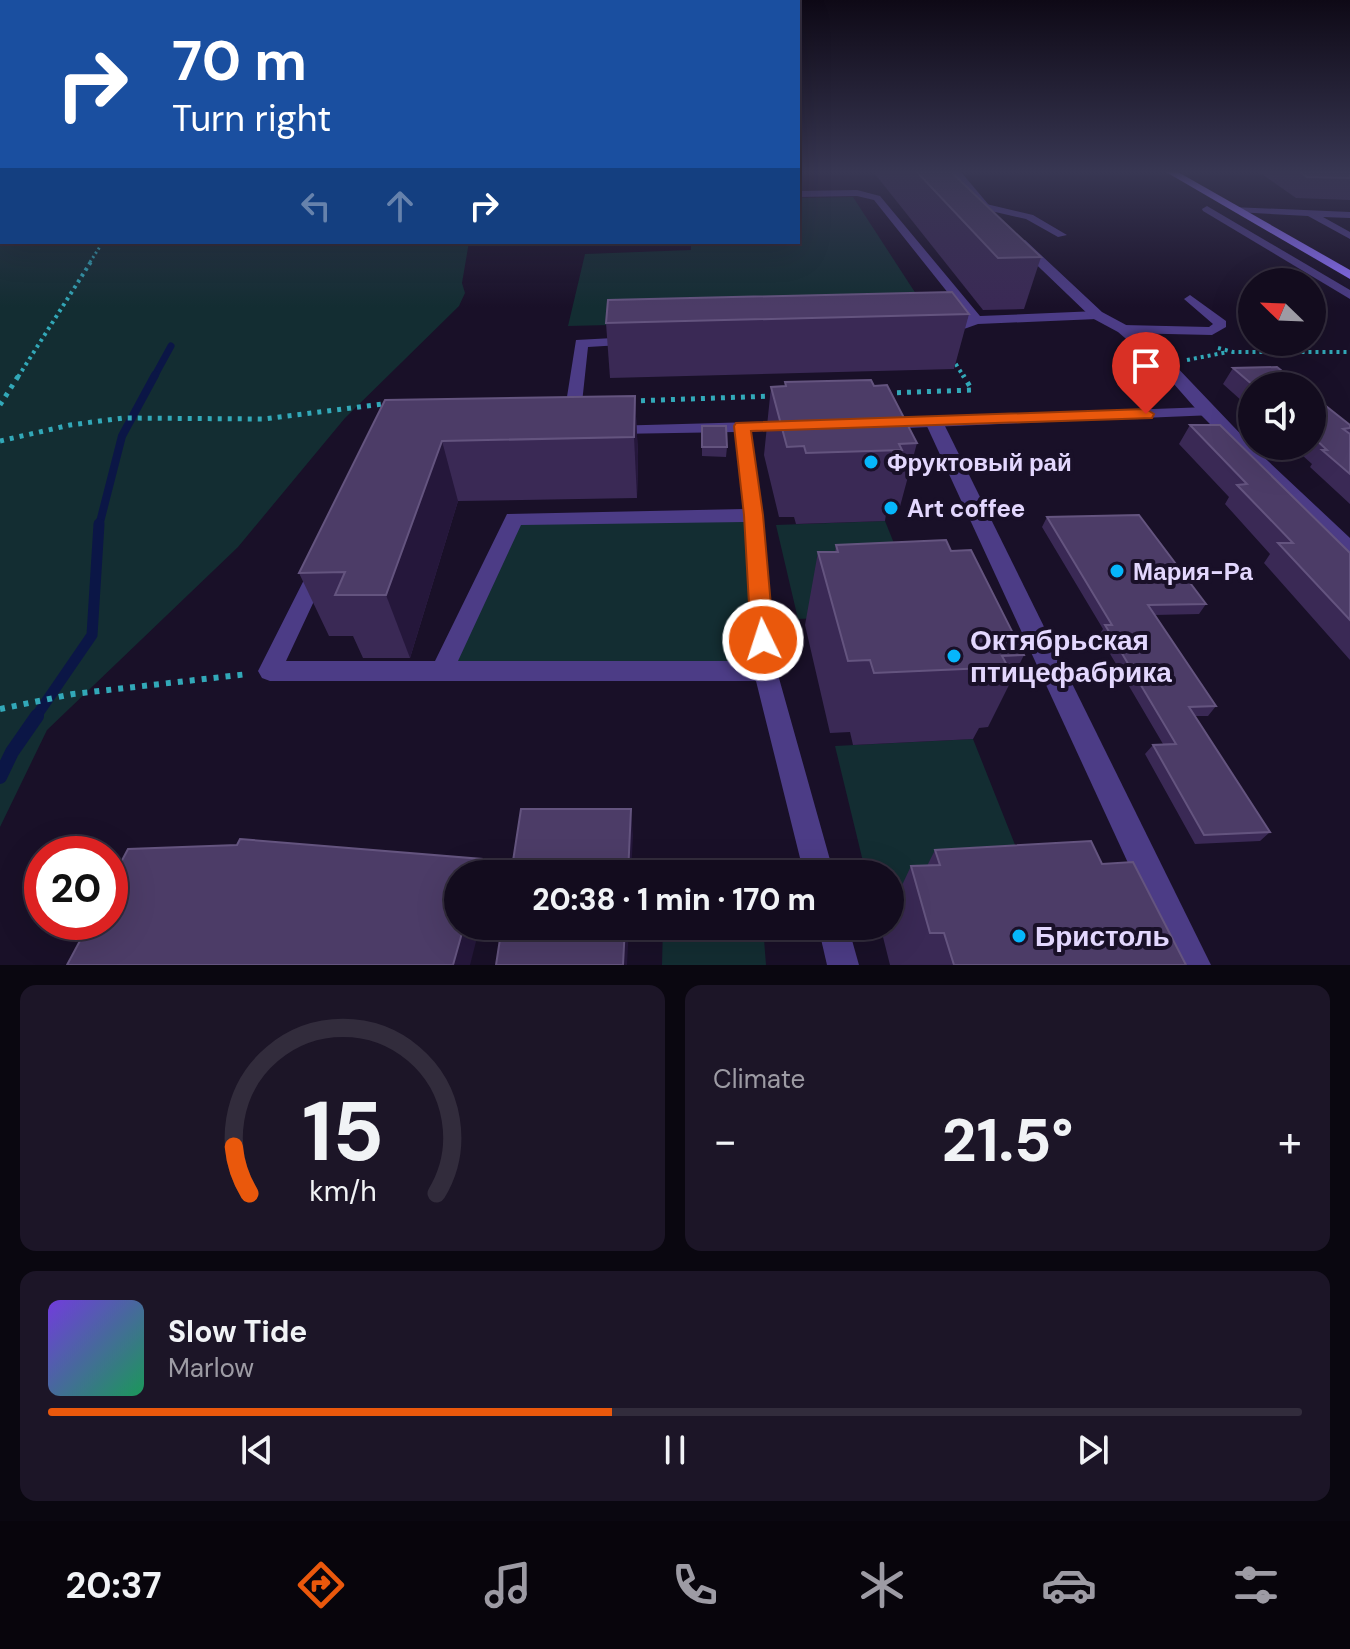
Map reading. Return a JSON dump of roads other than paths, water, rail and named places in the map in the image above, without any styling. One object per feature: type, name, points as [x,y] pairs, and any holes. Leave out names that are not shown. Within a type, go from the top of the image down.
[{"type":"main road","points":[[1250,217],[1350,275]]},
{"type":"street","points":[[997,217],[1097,315],[1123,329],[1165,364],[1208,412],[1350,551]]},
{"type":"street","points":[[934,422],[1193,965]]},
{"type":"lane","points":[[892,217],[976,320]]},
{"type":"lane","points":[[1029,217],[1062,235]]},
{"type":"lane","points":[[1220,217],[1350,295]]},
{"type":"lane","points":[[1316,217],[1350,236]]},
{"type":"lane","points":[[1123,329],[1212,331],[1221,324],[1190,299]]},
{"type":"lane","points":[[937,334],[976,320],[1097,315]]},
{"type":"lane","points":[[574,403],[581,343],[643,341]]},
{"type":"lane","points":[[864,424],[1208,412]]},
{"type":"lane","points":[[599,429],[804,425]]},
{"type":"lane","points":[[742,426],[754,515],[765,671],[815,860]]},
{"type":"lane","points":[[442,671],[514,519],[754,515]]},
{"type":"lane","points":[[330,545],[270,671],[765,671]]},
{"type":"lane","points":[[837,940],[843,965]]},
{"type":"waterway","points":[[154,377],[171,346]]},
{"type":"waterway","points":[[99,526],[122,436],[155,375]]},
{"type":"waterway","points":[[35,718],[92,635],[99,524]]},
{"type":"waterway","points":[[0,777],[12,752],[37,716]]},
{"type":"place","name":"Фруктовый рай","points":[[871,462]]},
{"type":"place","name":"Art coffee","points":[[891,508]]},
{"type":"place","name":"Мария-Ра","points":[[1117,571]]},
{"type":"place","name":"Октябрьская птицефабрика","points":[[954,656]]},
{"type":"place","name":"Бристоль","points":[[1019,936]]}]
